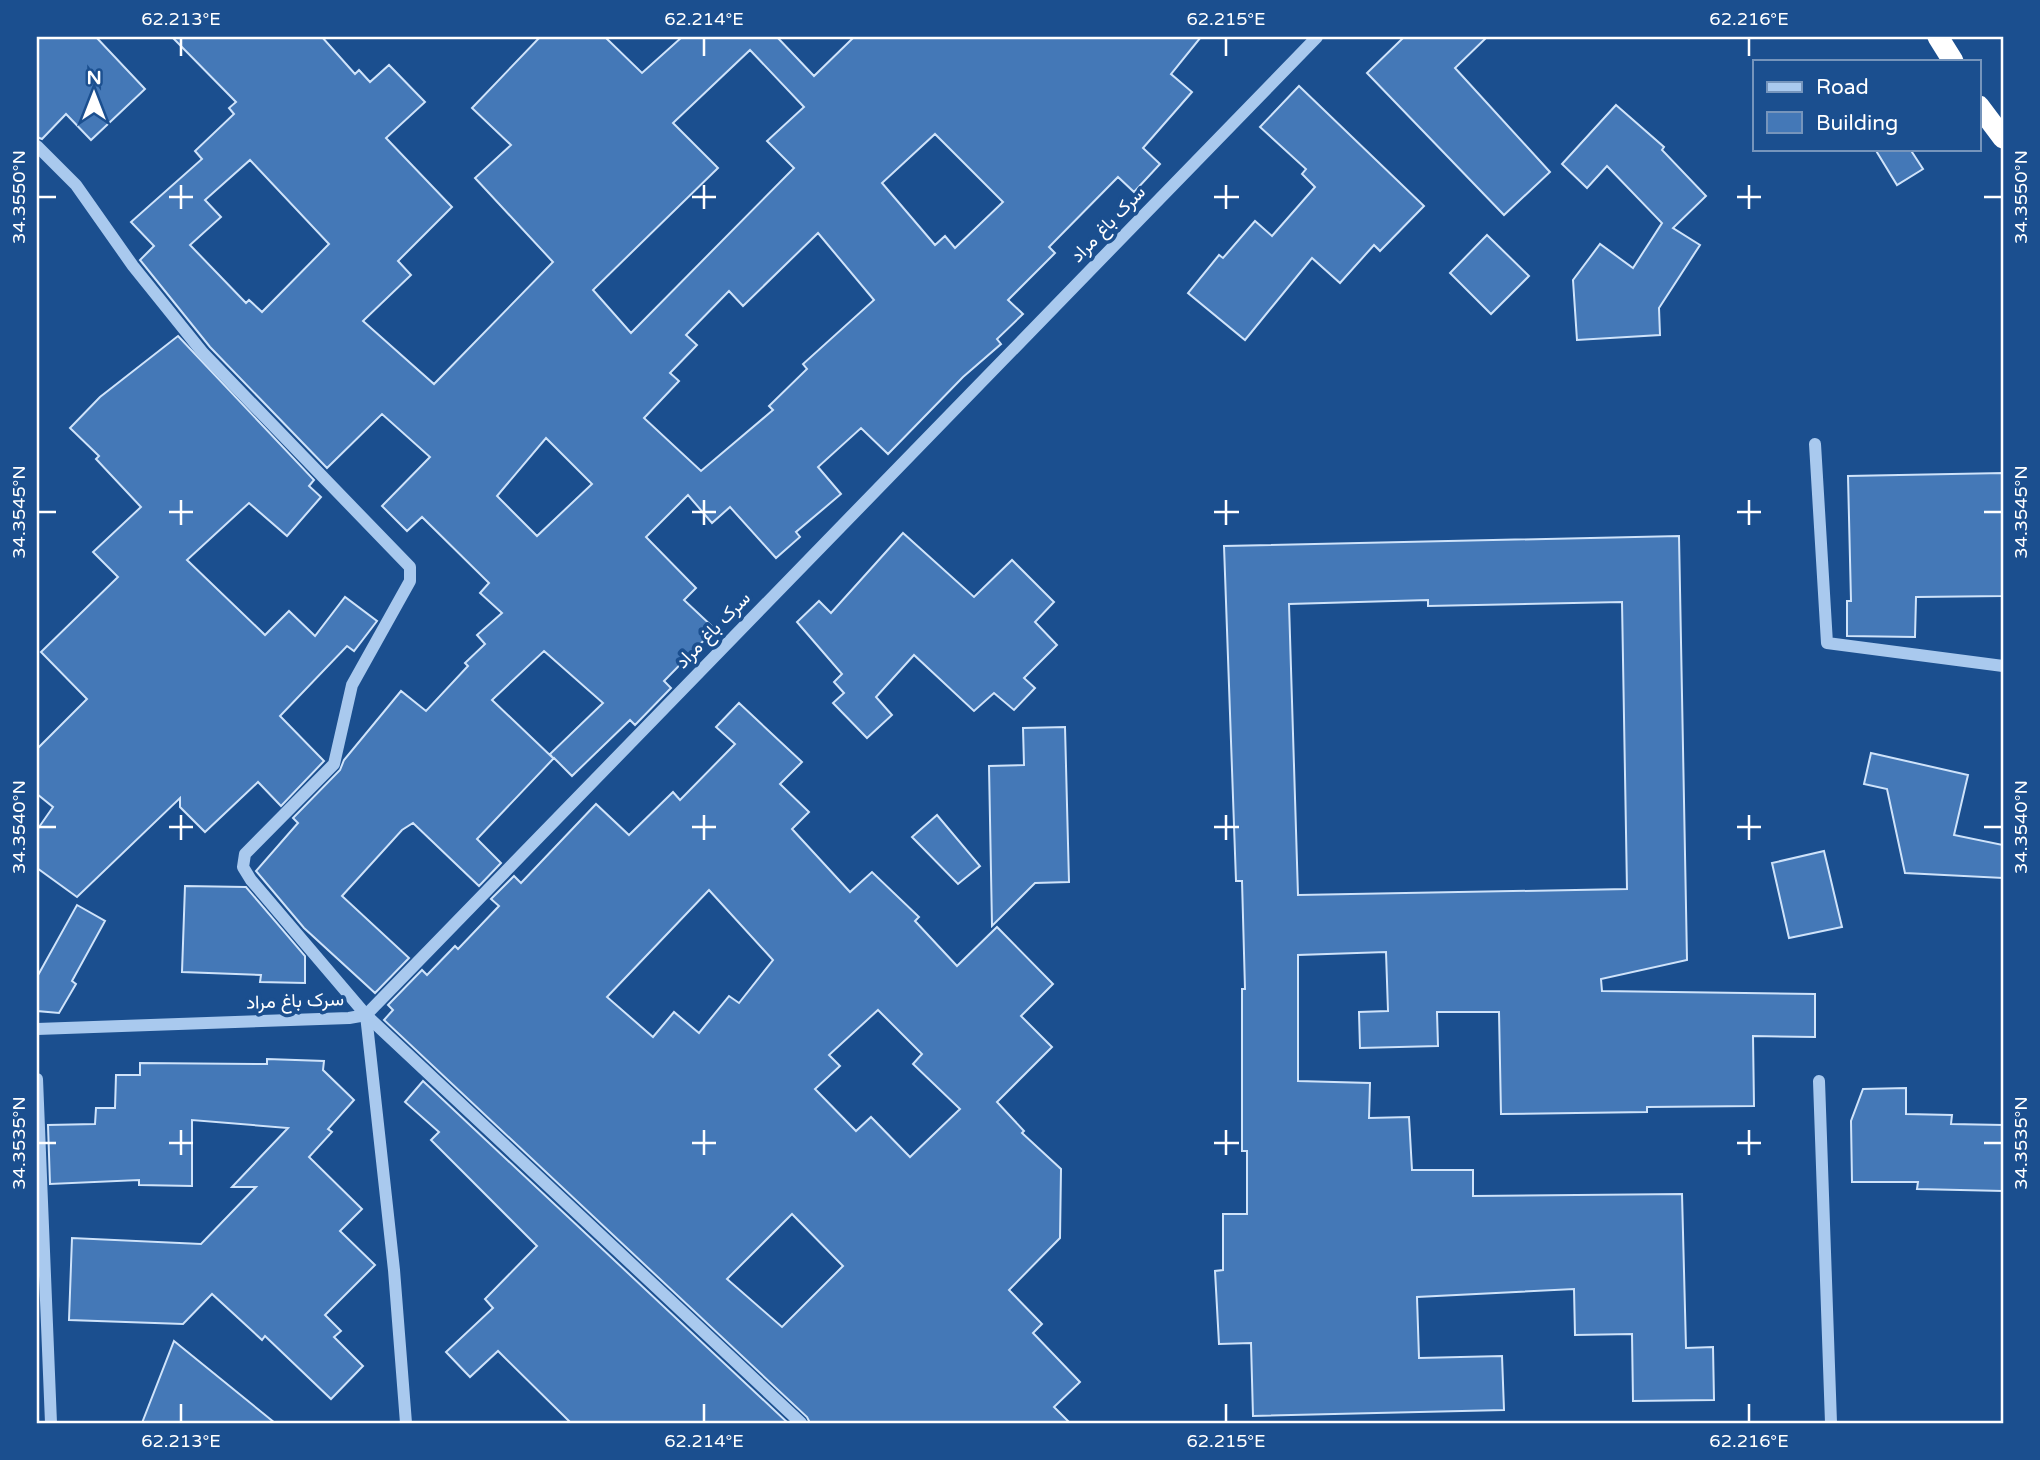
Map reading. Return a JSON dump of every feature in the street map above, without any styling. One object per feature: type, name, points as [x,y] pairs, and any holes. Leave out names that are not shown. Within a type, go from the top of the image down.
[{"type":"highway","points":[[1938,37],[1952,60]]},
{"type":"highway","points":[[1980,107],[2003,138]]},
{"type":"street","name":"سرک باغ مراد","points":[[37,1029],[349,1018],[366,1015],[1317,37]]},
{"type":"street","points":[[37,146],[76,185],[133,266],[203,354],[410,566],[410,581],[352,685],[334,764],[245,854],[243,867],[251,880],[366,1015],[801,1423]]},
{"type":"street","points":[[1815,444],[1826,643],[2003,666]]},
{"type":"street","points":[[366,1015],[394,1270],[405,1423]]},
{"type":"street","points":[[37,1079],[51,1423]]},
{"type":"street","points":[[1819,1081],[1831,1423]]},
{"type":"building","points":[[37,37],[96,37],[145,89],[91,140],[66,114],[42,139],[37,137]]},
{"type":"building","points":[[172,37],[322,37],[355,74],[359,70],[370,82],[389,65],[425,102],[386,138],[452,207],[398,261],[411,275],[363,321],[434,384],[553,262],[475,178],[511,145],[472,108],[540,37],[605,37],[642,73],[682,37],[777,37],[814,76],[854,37],[1201,37],[1171,74],[1192,92],[1143,148],[1160,164],[1134,192],[1118,177],[1049,247],[1055,253],[1008,300],[1023,314],[997,339],[1001,344],[963,377],[888,454],[861,428],[818,467],[841,494],[796,532],[800,537],[776,558],[730,507],[712,523],[688,495],[646,537],[696,588],[684,600],[715,629],[664,681],[671,688],[635,725],[630,720],[572,776],[554,758],[477,839],[501,863],[479,886],[413,823],[402,830],[342,896],[409,958],[375,993],[304,928],[256,871],[298,823],[293,818],[340,770],[344,760],[401,691],[426,711],[468,666],[465,663],[485,644],[477,635],[502,613],[480,593],[489,583],[422,517],[407,531],[382,506],[430,457],[382,414],[327,468],[210,347],[140,260],[154,246],[131,222],[202,159],[195,151],[234,114],[229,108],[236,102]],"holes":[[[750,50],[804,107],[767,141],[794,168],[631,333],[593,290],[718,168],[673,123]],[[935,134],[1003,202],[955,248],[945,236],[935,245],[882,183]],[[250,160],[329,244],[262,312],[249,300],[246,303],[190,245],[221,217],[205,200]],[[818,233],[874,300],[803,364],[807,369],[769,406],[773,410],[701,471],[644,418],[679,381],[670,373],[697,345],[686,335],[729,291],[743,306]],[[546,438],[592,484],[537,536],[497,496]],[[544,651],[603,703],[550,754],[553,758],[492,700]]]},
{"type":"building","points":[[1404,37],[1487,37],[1455,68],[1550,172],[1504,215],[1367,73]]},
{"type":"building","points":[[1299,86],[1424,206],[1380,251],[1374,245],[1340,283],[1312,258],[1245,340],[1188,293],[1219,255],[1223,258],[1255,221],[1272,236],[1315,187],[1302,174],[1306,169],[1260,127]]},
{"type":"building","points":[[1616,105],[1664,147],[1662,150],[1706,196],[1673,228],[1700,245],[1659,308],[1660,335],[1577,340],[1573,280],[1600,244],[1633,268],[1662,223],[1607,166],[1587,188],[1562,164]]},
{"type":"building","points":[[1876,150],[1911,150],[1923,169],[1897,185]]},
{"type":"building","points":[[1487,235],[1529,276],[1491,314],[1450,273]]},
{"type":"building","points":[[178,336],[314,480],[309,486],[321,497],[287,536],[249,503],[187,560],[265,635],[289,611],[315,636],[345,597],[377,621],[354,651],[347,646],[280,716],[324,761],[281,806],[258,782],[205,832],[180,807],[180,798],[77,897],[37,868],[37,830],[53,807],[37,794],[37,749],[87,699],[41,652],[118,577],[93,552],[141,507],[96,459],[99,456],[70,428],[100,397]]},
{"type":"building","points":[[2003,473],[2003,596],[1916,597],[1915,637],[1847,636],[1847,601],[1851,601],[1848,476]]},
{"type":"building","points":[[903,533],[974,597],[1012,560],[1054,602],[1035,622],[1057,645],[1024,678],[1035,688],[1014,710],[994,693],[974,711],[914,655],[876,697],[892,715],[867,738],[833,703],[844,693],[834,682],[842,674],[797,622],[819,601],[831,613]]},
{"type":"building","points":[[1679,536],[1687,960],[1601,979],[1602,991],[1815,994],[1815,1037],[1753,1036],[1754,1106],[1647,1107],[1647,1112],[1501,1114],[1499,1012],[1437,1012],[1438,1046],[1360,1048],[1359,1012],[1388,1011],[1386,952],[1298,955],[1298,1081],[1370,1083],[1369,1118],[1409,1117],[1412,1170],[1473,1170],[1473,1196],[1682,1194],[1686,1348],[1713,1347],[1714,1400],[1633,1401],[1632,1334],[1575,1335],[1574,1289],[1417,1297],[1419,1358],[1502,1356],[1504,1410],[1253,1416],[1251,1343],[1219,1344],[1215,1271],[1223,1270],[1223,1214],[1247,1214],[1247,1151],[1242,1151],[1242,989],[1245,989],[1242,881],[1236,881],[1224,546]],"holes":[[[1428,600],[1428,606],[1622,602],[1627,889],[1298,895],[1289,604]]]},
{"type":"building","points":[[739,703],[802,762],[780,784],[809,812],[792,829],[850,892],[872,872],[919,917],[915,921],[957,966],[997,927],[1053,984],[1021,1016],[1052,1047],[997,1102],[1024,1131],[1022,1133],[1061,1169],[1060,1238],[1009,1290],[1042,1324],[1033,1333],[1080,1382],[1054,1407],[1070,1423],[810,1423],[807,1417],[384,1020],[393,1010],[388,1005],[422,970],[427,975],[455,946],[458,949],[499,906],[491,899],[514,876],[521,883],[596,804],[629,835],[673,792],[680,800],[735,744],[716,727]],"holes":[[[709,890],[773,960],[739,1003],[729,996],[699,1033],[674,1012],[653,1037],[607,997]],[[878,1010],[922,1054],[913,1064],[960,1109],[910,1157],[871,1117],[856,1131],[815,1089],[840,1066],[829,1055]],[[792,1214],[843,1266],[782,1327],[727,1279]]]},
{"type":"building","points":[[1065,727],[1069,882],[1035,883],[992,926],[989,766],[1024,765],[1023,728]]},
{"type":"building","points":[[1871,753],[1968,775],[1954,835],[2003,845],[2003,878],[1905,873],[1887,789],[1864,784]]},
{"type":"building","points":[[937,815],[980,866],[958,884],[912,837]]},
{"type":"building","points":[[1824,851],[1842,927],[1789,938],[1772,863]]},
{"type":"building","points":[[185,886],[246,887],[305,956],[305,983],[260,982],[261,975],[182,972]]},
{"type":"building","points":[[77,905],[105,921],[72,981],[76,984],[59,1013],[37,1011],[37,977]]},
{"type":"building","points":[[267,1059],[324,1061],[323,1070],[354,1100],[328,1129],[332,1132],[309,1157],[362,1209],[340,1231],[375,1265],[325,1315],[341,1331],[334,1337],[363,1366],[331,1399],[265,1336],[262,1340],[212,1294],[183,1324],[69,1320],[72,1238],[201,1244],[256,1187],[232,1187],[288,1128],[192,1120],[192,1186],[139,1185],[139,1180],[50,1184],[48,1125],[95,1124],[96,1108],[115,1108],[116,1075],[140,1075],[140,1063],[267,1064]]},
{"type":"building","points":[[423,1081],[788,1423],[571,1423],[498,1351],[470,1377],[446,1352],[493,1308],[485,1299],[537,1246],[431,1140],[439,1132],[405,1102]]},
{"type":"building","points":[[1906,1088],[1906,1114],[1952,1115],[1951,1124],[2003,1125],[2003,1191],[1917,1189],[1918,1182],[1852,1182],[1851,1121],[1863,1089]]},
{"type":"building","points":[[174,1341],[275,1423],[142,1423]]}]
